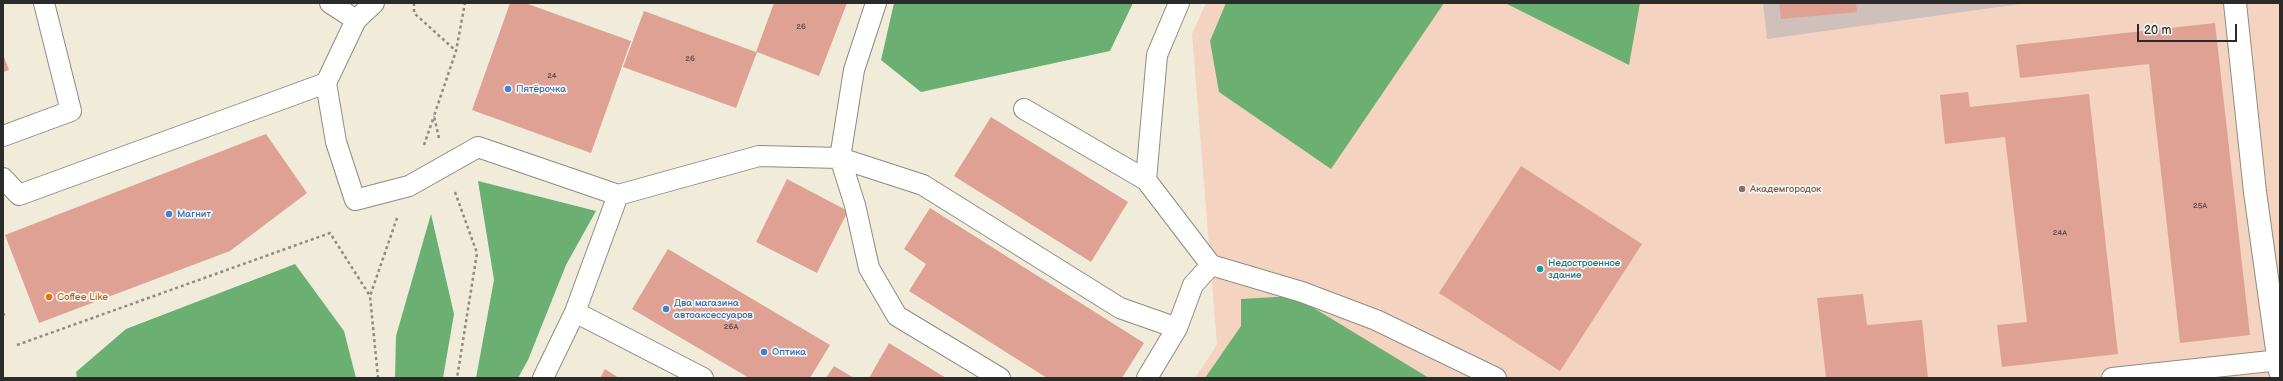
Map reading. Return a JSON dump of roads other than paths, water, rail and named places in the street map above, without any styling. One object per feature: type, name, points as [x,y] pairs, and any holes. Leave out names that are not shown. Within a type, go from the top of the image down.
[{"type":"street","points":[[2235,3],[2255,192],[2280,364]]},
{"type":"lane","points":[[3,136],[71,111],[44,3]]},
{"type":"lane","points":[[330,3],[356,20]]},
{"type":"lane","points":[[374,3],[356,20],[326,83],[336,142],[355,200],[409,186],[478,146],[618,195],[759,156],[840,158],[923,185],[1120,308],[1177,328]]},
{"type":"lane","points":[[875,3],[854,70],[840,158],[855,205],[869,268],[896,316],[1000,378]]},
{"type":"lane","points":[[1146,180],[1158,54],[1179,3]]},
{"type":"lane","points":[[3,178],[19,195],[326,83]]},
{"type":"lane","points":[[1024,109],[1146,180],[1211,265],[1302,292],[1376,320],[1496,378]]},
{"type":"lane","points":[[543,378],[575,312],[618,195]]},
{"type":"lane","points":[[1147,378],[1177,328],[1193,285],[1211,265]]},
{"type":"lane","points":[[575,312],[703,378]]},
{"type":"lane","points":[[2112,378],[2280,364]]},
{"type":"place","name":"Пятёрочка","points":[[508,89]]},
{"type":"place","name":"Академгородок","points":[[1742,189]]},
{"type":"place","name":"Магнит","points":[[169,214]]},
{"type":"place","name":"Недостроенное здание","points":[[1540,269]]},
{"type":"place","name":"Coffee Like","points":[[49,297]]},
{"type":"place","name":"Два магазина автоаксессуаров","points":[[666,309]]},
{"type":"place","name":"Оптика","points":[[764,352]]}]
